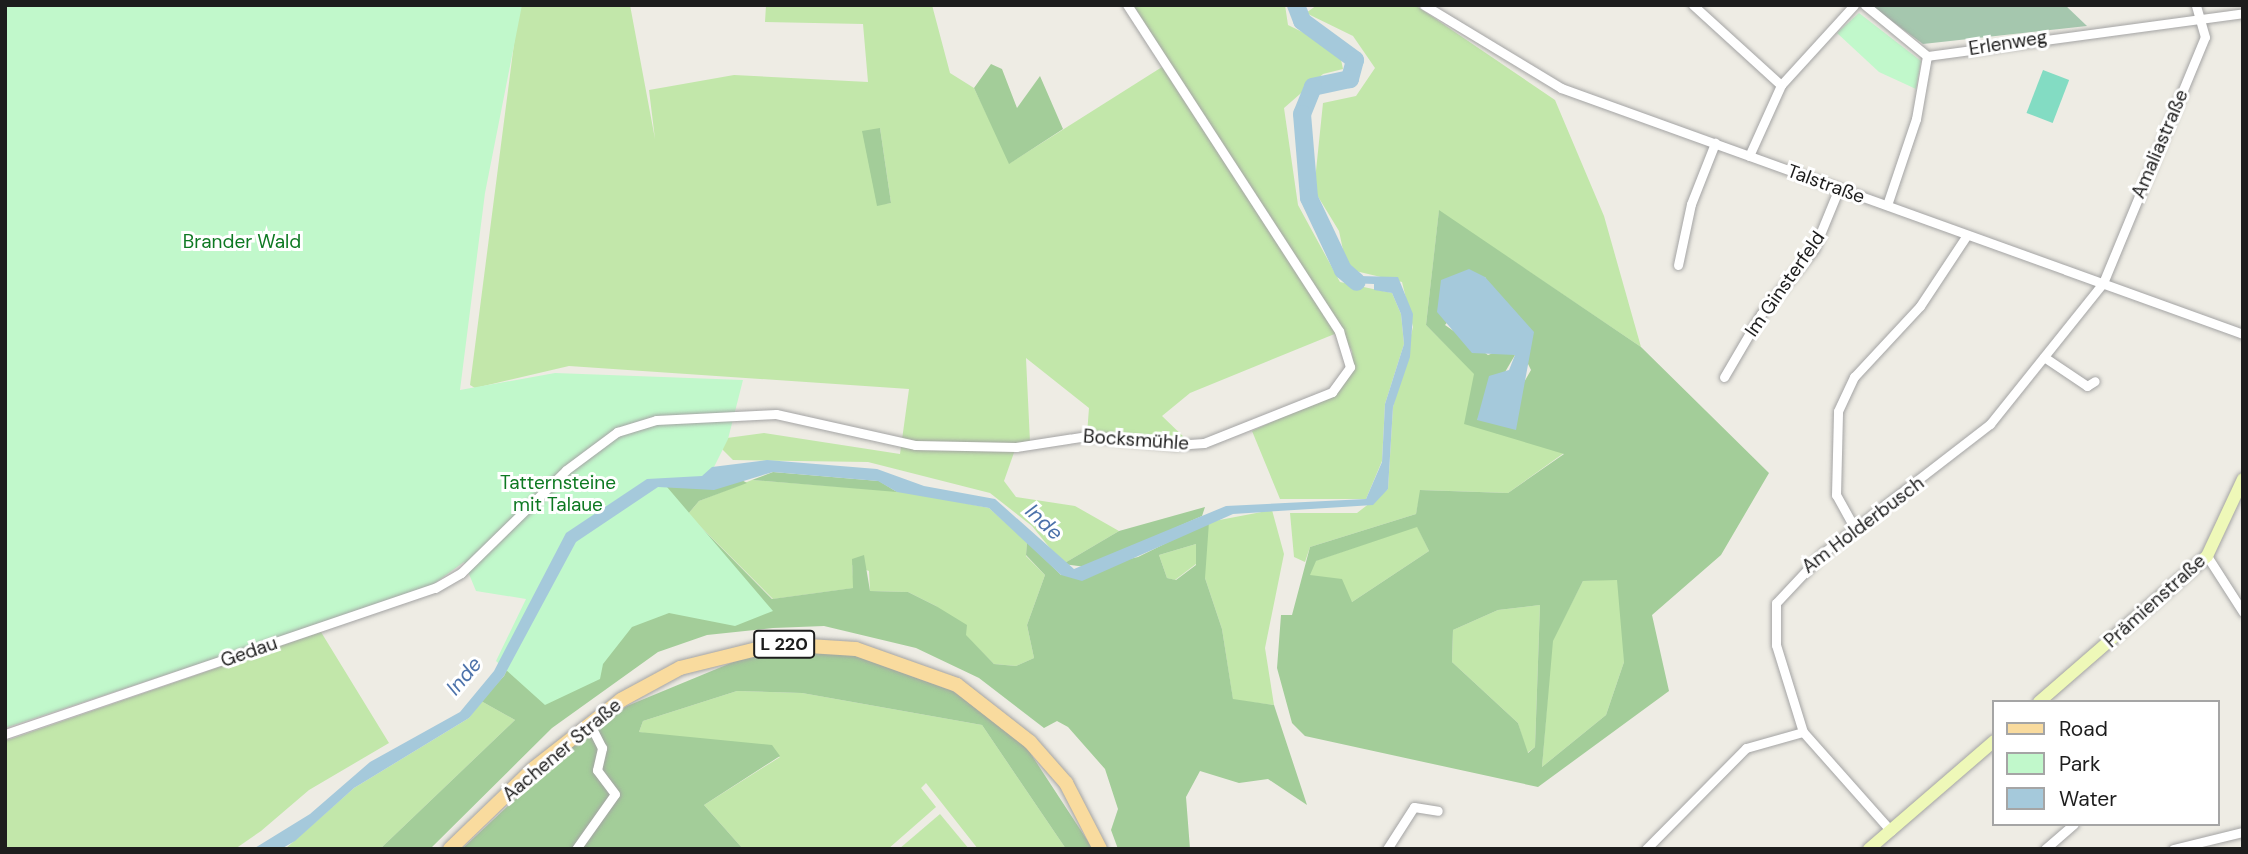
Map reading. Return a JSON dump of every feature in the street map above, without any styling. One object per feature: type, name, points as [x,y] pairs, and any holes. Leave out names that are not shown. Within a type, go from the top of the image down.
[{"type":"main road","name":"Aachener Straße","points":[[450,849],[589,723],[680,668],[740,650],[817,644],[887,657],[957,685],[1030,742],[1066,783],[1100,849]]},
{"type":"street","name":"Bocksmühle","points":[[482,552],[566,470],[617,432],[656,420],[776,414],[915,445],[1016,447],[1087,436],[1175,446],[1204,443],[1332,392],[1350,367],[1339,331],[1127,5]]},
{"type":"street","points":[[1693,5],[1781,85]]},
{"type":"street","points":[[1749,156],[1781,85],[1854,5]]},
{"type":"street","points":[[1865,5],[1927,56],[1916,119],[1887,205]]},
{"type":"street","points":[[2196,5],[2203,16]]},
{"type":"street","name":"Talstraße","points":[[1428,6],[1561,88],[2243,334]]},
{"type":"street","name":"Erlenweg","points":[[1927,56],[2203,16],[2243,13]]},
{"type":"street","name":"Amaliastraße","points":[[2103,283],[2205,37],[2203,16]]},
{"type":"street","points":[[1678,265],[1691,204],[1715,143]]},
{"type":"street","name":"Im Ginsterfeld","points":[[1724,377],[1760,314],[1814,249],[1839,188]]},
{"type":"street","points":[[1854,527],[1836,495],[1838,411],[1854,377],[1920,306],[1966,235]]},
{"type":"street","name":"Am Holderbusch","points":[[1891,831],[1804,732],[1785,690],[1773,613],[1793,579],[1854,527],[1990,424],[2103,283]]},
{"type":"street","points":[[2044,356],[2087,386],[2095,381]]},
{"type":"street","name":"Prämienstraße","points":[[2041,700],[2207,556],[2243,479]]},
{"type":"street","name":"Gedau","points":[[5,734],[390,606],[435,588],[482,552]]},
{"type":"street","points":[[2207,556],[2242,608]]},
{"type":"street","points":[[576,849],[615,794],[597,770],[602,748],[589,723]]},
{"type":"street","points":[[1646,849],[1746,748],[1804,732]]},
{"type":"street","points":[[1878,846],[1891,831],[1993,742]]},
{"type":"street","points":[[1387,849],[1414,807],[1438,811]]},
{"type":"street","points":[[2045,849],[2072,826]]},
{"type":"street","points":[[2174,849],[2243,832]]},
{"type":"green space","name":"Brander Wald","points":[[5,5],[522,5],[485,193],[460,390],[555,373],[743,380],[728,439],[704,487],[667,487],[773,611],[735,626],[669,613],[632,627],[603,664],[600,679],[545,705],[496,661],[526,599],[476,591],[464,562],[428,588],[5,728]]},
{"type":"green space","points":[[519,5],[630,5],[655,139],[649,90],[734,75],[868,82],[863,24],[765,22],[766,5],[932,5],[950,73],[974,88],[1010,163],[1162,67],[1337,333],[1190,393],[1162,416],[1189,442],[1087,434],[1089,408],[1026,358],[1030,442],[1017,444],[1004,481],[1016,497],[1075,506],[1119,531],[1063,564],[1032,526],[990,493],[868,462],[733,460],[719,446],[727,438],[764,433],[900,454],[909,389],[569,366],[475,388],[470,385]],"holes":[[[880,128],[891,203],[877,205]]]},
{"type":"green space","points":[[1133,5],[1285,5],[1288,25],[1339,50],[1343,69],[1323,74],[1284,108],[1298,205],[1340,282],[1392,293],[1401,314],[1404,344],[1385,404],[1382,461],[1366,499],[1280,499],[1252,431],[1335,393],[1353,368],[1352,351]]},
{"type":"green space","points":[[1317,5],[1415,5],[1555,100],[1604,216],[1641,347],[1439,211],[1426,325],[1543,442],[1564,453],[1508,493],[1421,490],[1416,514],[1310,547],[1305,562],[1294,557],[1290,513],[1357,513],[1388,489],[1393,407],[1413,327],[1402,282],[1347,269],[1339,231],[1314,190],[1323,103],[1356,96],[1375,68],[1353,36],[1306,13]]},
{"type":"green space","points":[[1870,5],[2065,5],[2087,26],[1923,44]]},
{"type":"green space","points":[[1859,13],[1921,61],[1916,89],[1879,72],[1837,33]]},
{"type":"green space","points":[[991,64],[1002,69],[1017,108],[1040,76],[1063,129],[1009,164],[974,88]]},
{"type":"green space","points":[[2043,70],[2069,80],[2053,123],[2027,113]]},
{"type":"green space","points":[[880,128],[891,203],[877,206],[862,131]]},
{"type":"green space","points":[[1439,210],[1641,347],[1769,473],[1721,555],[1652,615],[1669,691],[1538,787],[1305,736],[1292,723],[1277,668],[1281,615],[1292,615],[1310,547],[1416,514],[1420,490],[1508,493],[1564,454],[1464,424],[1474,374],[1426,325]],"holes":[[[1485,277],[1531,370],[1519,391],[1519,412],[1477,420],[1515,355],[1501,350],[1488,355],[1445,325]],[[1417,527],[1429,551],[1352,602],[1342,579],[1310,575],[1316,561]],[[1617,580],[1624,662],[1606,715],[1542,767],[1553,641],[1583,581]],[[1540,605],[1535,747],[1528,753],[1518,723],[1452,662],[1453,630],[1498,610]]]},
{"type":"green space","points":[[773,472],[879,481],[897,492],[752,480]]},
{"type":"green space","points":[[740,479],[747,483],[699,501],[688,514],[772,599],[853,588],[852,559],[864,555],[870,591],[908,592],[936,606],[967,625],[966,635],[994,664],[1016,666],[1034,658],[1027,625],[1045,575],[1026,555],[1027,542],[1061,575],[1138,557],[1209,522],[1205,578],[1222,629],[1233,699],[1274,705],[1307,805],[1268,779],[1239,783],[1200,771],[1186,797],[1190,849],[1118,849],[1111,830],[1118,809],[1105,769],[1068,727],[1057,721],[1044,728],[979,678],[916,648],[824,626],[773,628],[707,635],[658,652],[552,728],[430,849],[380,849],[515,720],[481,701],[504,676],[529,624],[651,489],[677,484],[714,489]],"holes":[[[1196,544],[1196,565],[1176,580],[1167,578],[1159,555]]]},
{"type":"green space","points":[[752,480],[909,492],[989,508],[1027,542],[1026,556],[1045,575],[1027,625],[1034,658],[1016,666],[994,664],[936,606],[908,592],[870,591],[869,571],[852,565],[854,588],[773,599],[688,514],[699,501]]},
{"type":"green space","points":[[1205,507],[1202,516],[1086,567],[1063,564],[1119,531]]},
{"type":"green space","points":[[1272,510],[1284,554],[1265,648],[1274,705],[1233,700],[1222,629],[1205,578],[1204,547],[1209,522]]},
{"type":"green space","points":[[1417,526],[1429,551],[1352,602],[1309,575],[1315,561]]},
{"type":"green space","points":[[1196,544],[1196,564],[1175,580],[1167,578],[1159,555]]},
{"type":"green space","points":[[1617,579],[1623,594],[1624,662],[1606,715],[1542,767],[1552,641],[1583,581]]},
{"type":"green space","points":[[1540,605],[1535,747],[1527,753],[1518,723],[1452,662],[1453,630],[1498,610]]},
{"type":"green space","points":[[321,632],[389,743],[309,790],[261,831],[235,849],[5,849],[5,741]]},
{"type":"green space","points":[[816,651],[856,656],[953,691],[1025,745],[1093,849],[1066,849],[982,725],[802,693],[737,691],[643,721],[639,732],[772,745],[780,756],[704,805],[743,849],[462,849],[588,731],[627,706],[743,658]]},
{"type":"green space","points":[[737,691],[802,693],[982,725],[1066,849],[978,849],[926,783],[921,788],[936,807],[888,849],[743,849],[704,805],[780,757],[639,732],[643,721]]},
{"type":"green space","points":[[481,701],[515,720],[380,849],[285,849],[354,788],[469,718]]},
{"type":"green space","points":[[940,814],[969,849],[899,849]]},
{"type":"water","points":[[1344,264],[1358,276],[1398,277],[1413,314],[1410,357],[1393,407],[1388,489],[1373,505],[1233,514],[1082,581],[1061,575],[989,508],[897,492],[878,481],[773,472],[714,490],[658,487],[576,542],[504,676],[469,718],[354,788],[295,841],[281,849],[253,849],[310,814],[370,762],[460,712],[494,671],[566,533],[647,479],[702,476],[712,467],[767,460],[877,469],[924,486],[995,499],[1074,569],[1226,506],[1366,499],[1382,462],[1385,404],[1404,344],[1401,314],[1392,293],[1374,290],[1374,284],[1348,283],[1335,267]]},
{"type":"water","points":[[1469,269],[1485,277],[1534,332],[1516,430],[1477,420],[1489,376],[1509,370],[1515,355],[1472,353],[1437,312],[1441,280]]},
{"type":"waterway","name":"Inde","points":[[1296,5],[1302,21],[1355,60],[1350,79],[1313,87],[1302,114],[1309,198],[1343,270],[1357,282]]},
{"type":"park label","name":"Tatternsteine mit Talaue","points":[[558,494]]}]
